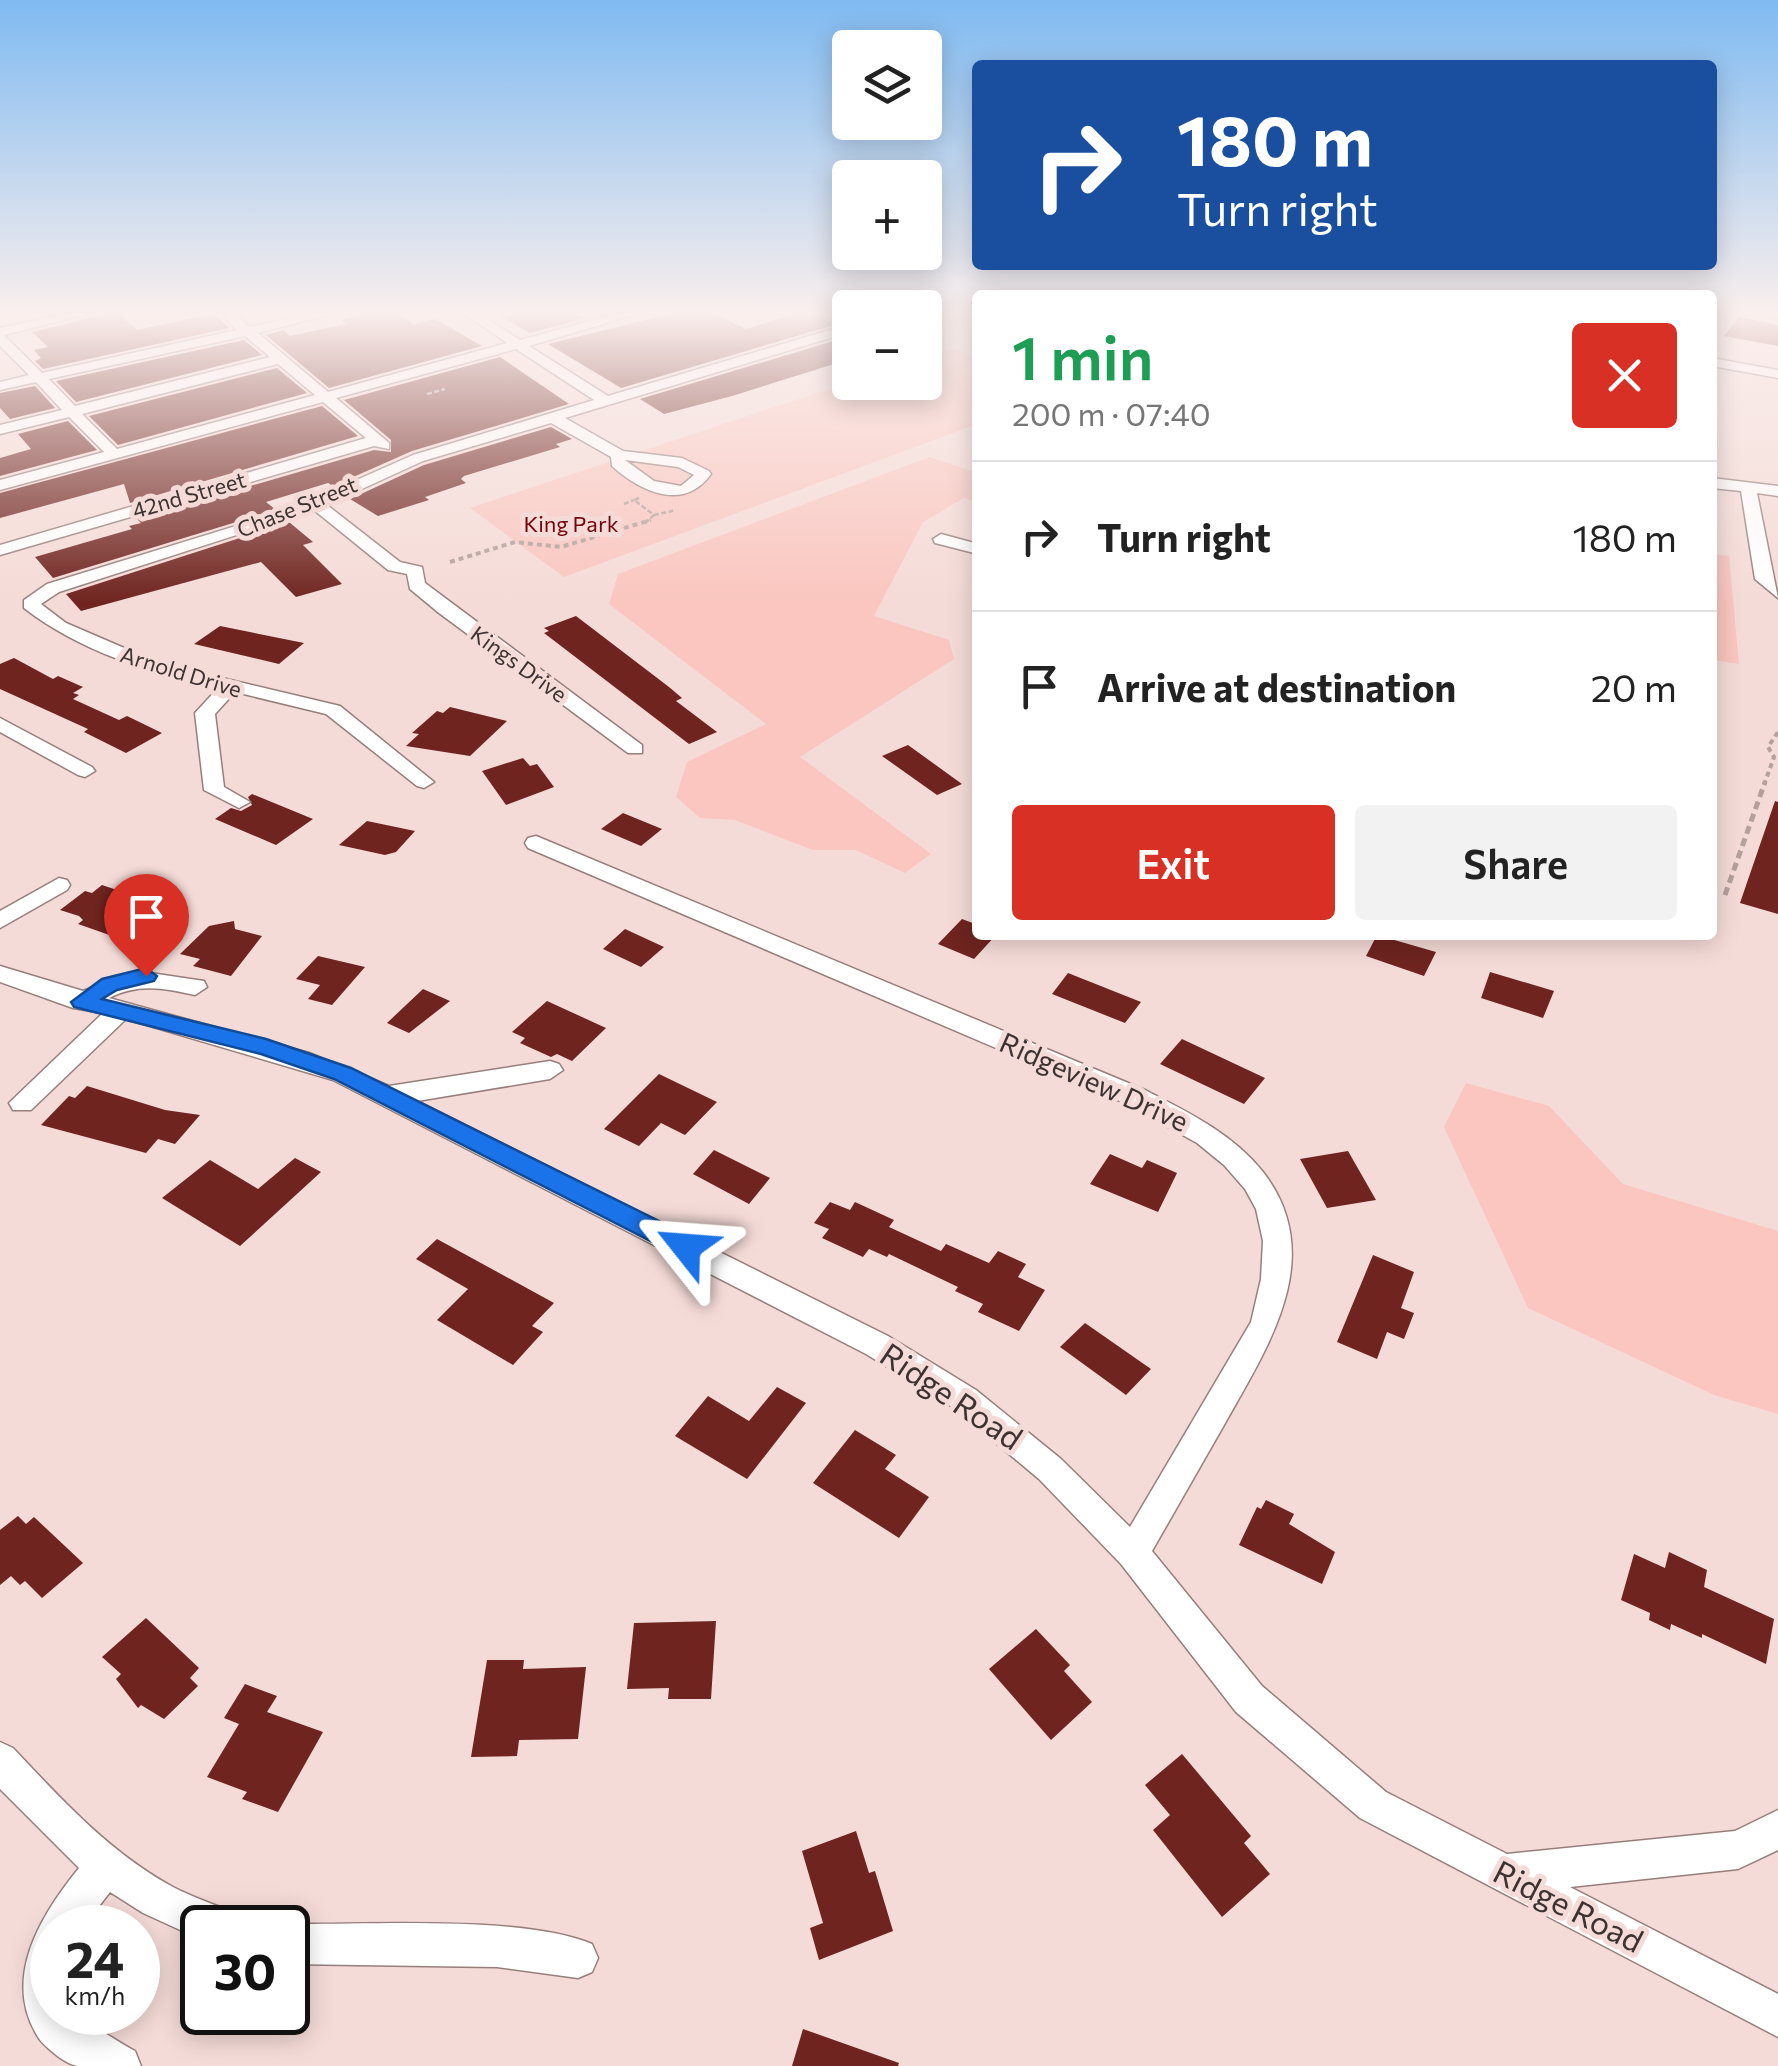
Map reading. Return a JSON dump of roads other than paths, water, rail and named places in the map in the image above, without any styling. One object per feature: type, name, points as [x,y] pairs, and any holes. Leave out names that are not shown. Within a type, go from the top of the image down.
[{"type":"street","points":[[0,430],[76,410]]},
{"type":"street","points":[[0,485],[275,410]]},
{"type":"street","points":[[341,410],[404,462]]},
{"type":"street","name":"Chase Street","points":[[32,600],[52,588],[316,504],[404,462],[574,410]]},
{"type":"street","points":[[70,412],[114,454]]},
{"type":"street","points":[[552,417],[619,455],[682,464],[702,474],[690,487],[658,490],[617,463],[619,455]]},
{"type":"street","name":"42nd Street","points":[[0,550],[377,440]]},
{"type":"street","points":[[1717,484],[1778,491]]},
{"type":"street","points":[[1748,488],[1764,579],[1778,592]]},
{"type":"street","name":"Kings Drive","points":[[316,504],[394,566],[416,572],[416,584],[445,609],[635,750]]},
{"type":"street","points":[[941,539],[972,547]]},
{"type":"street","name":"Arnold Drive","points":[[32,600],[31,608],[38,614],[116,653],[228,688],[322,706],[346,717],[360,736],[424,782]]},
{"type":"street","points":[[228,688],[205,713],[208,764],[214,790],[240,802]]},
{"type":"street","points":[[0,724],[86,771]]},
{"type":"street","name":"Ridgeview Drive","points":[[536,844],[1136,1097],[1194,1126],[1232,1152],[1251,1174],[1278,1236],[1275,1292],[1265,1324],[1133,1553]]},
{"type":"street","points":[[0,920],[59,885]]},
{"type":"street","name":"Ridge Road","points":[[0,974],[82,1002],[302,1059],[388,1096],[877,1346],[966,1399],[1050,1469],[1133,1553],[1249,1698],[1373,1805],[1778,2016]]},
{"type":"street","points":[[82,1002],[110,984],[146,976],[195,987]]},
{"type":"street","points":[[22,1103],[119,1012]]},
{"type":"street","points":[[388,1096],[550,1070]]},
{"type":"street","points":[[0,1761],[78,1846],[150,1894],[180,1908]]},
{"type":"street","points":[[1504,1874],[1738,1850],[1778,1828]]},
{"type":"street","points":[[75,1905],[106,1866]]},
{"type":"street","points":[[310,1944],[496,1947],[578,1958]]},
{"type":"street","points":[[63,2035],[120,2066]]},
{"type":"park label","name":"King Park","points":[[571,524]]}]
